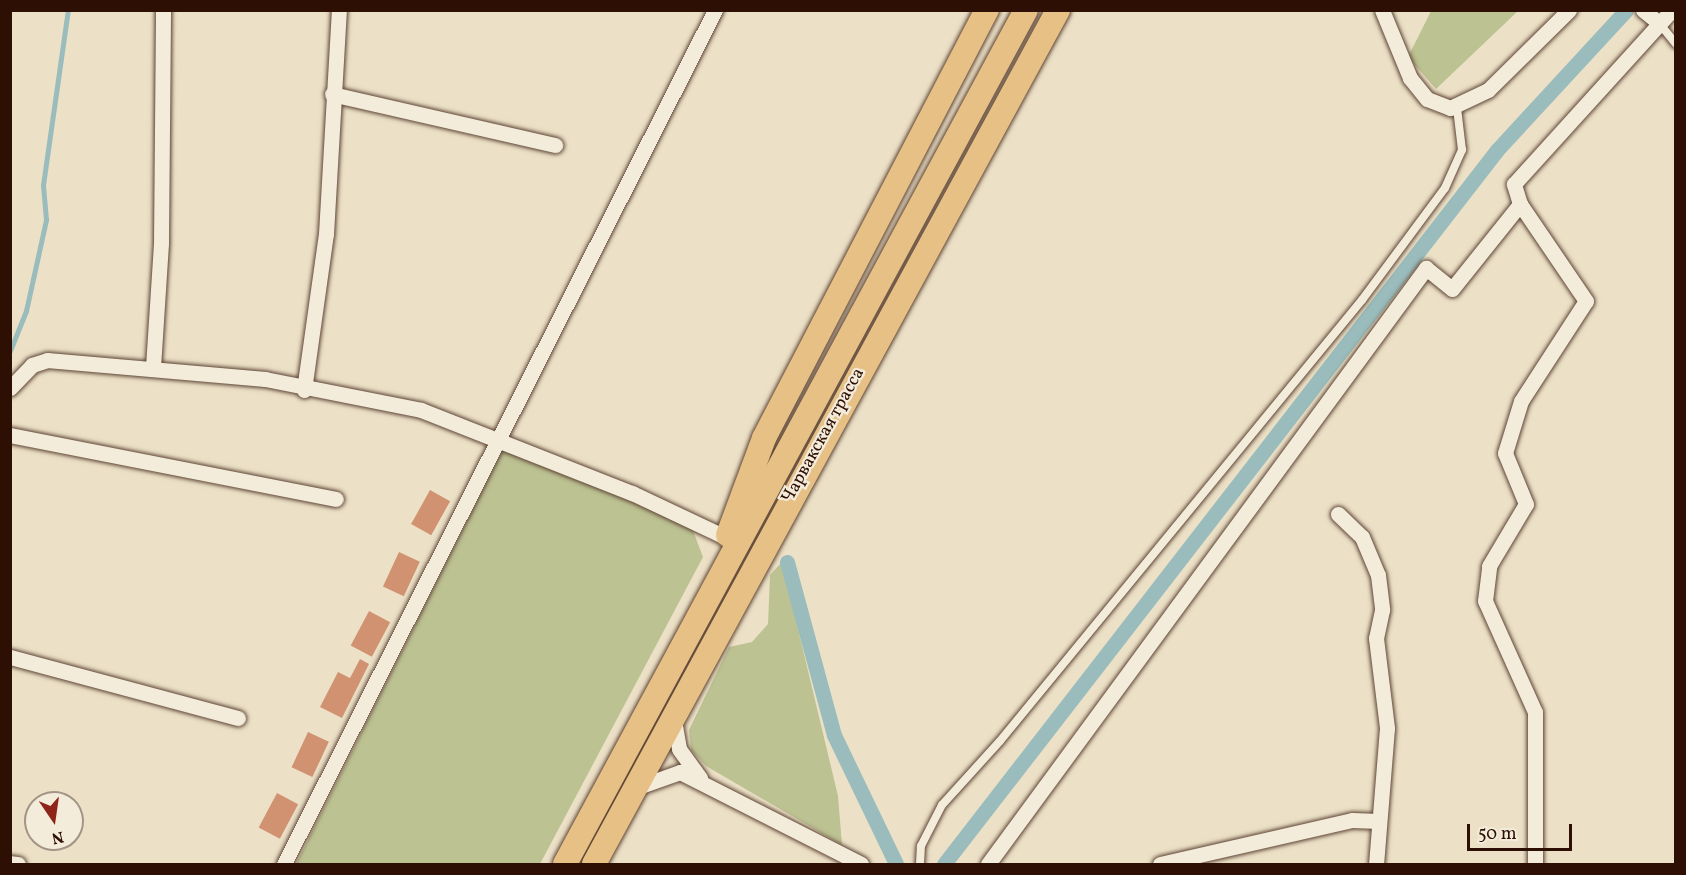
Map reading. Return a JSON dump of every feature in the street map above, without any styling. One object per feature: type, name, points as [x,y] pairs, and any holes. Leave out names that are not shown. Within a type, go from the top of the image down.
[{"type":"highway","points":[[713,588],[727,538],[764,438],[987,10]]},
{"type":"highway","name":"Чарвакская трасса","points":[[594,864],[1058,10]]},
{"type":"highway","name":"Чарвакская трасса","points":[[565,864],[1022,17]]},
{"type":"street","points":[[153,367],[161,243],[163,10]]},
{"type":"street","points":[[304,390],[326,234],[332,94],[339,10]]},
{"type":"street","points":[[284,864],[715,10]]},
{"type":"street","points":[[1382,10],[1401,64],[1420,93],[1442,107],[1457,108],[1488,90],[1569,10]]},
{"type":"street","points":[[1535,864],[1535,712],[1485,601],[1489,566],[1527,504],[1505,453],[1521,401],[1586,301],[1520,204],[1514,184],[1672,10]]},
{"type":"street","points":[[1645,12],[1659,23]]},
{"type":"street","points":[[332,94],[555,145]]},
{"type":"street","points":[[988,864],[1426,268],[1452,289],[1520,204]]},
{"type":"street","points":[[10,388],[32,364],[47,360],[153,367],[265,379],[304,390],[421,410],[500,439],[727,538]]},
{"type":"street","points":[[10,435],[336,500]]},
{"type":"street","points":[[1338,514],[1362,537],[1378,575],[1382,610],[1376,639],[1387,728],[1376,864]]},
{"type":"street","points":[[10,657],[238,718]]},
{"type":"street","points":[[674,716],[679,749],[702,780]]},
{"type":"street","points":[[631,795],[663,775],[680,772],[702,780],[861,864]]},
{"type":"street","points":[[1160,864],[1352,820],[1379,821]]},
{"type":"street","points":[[10,863],[18,864]]},
{"type":"lane","points":[[1659,23],[1676,44]]},
{"type":"lane","points":[[920,864],[921,846],[942,805],[1000,741],[1362,300],[1445,188],[1462,150],[1457,108]]},
{"type":"green space","points":[[1431,11],[1518,11],[1436,89],[1408,57]]},
{"type":"green space","points":[[503,449],[614,490],[692,528],[703,557],[540,864],[296,864]]},
{"type":"green space","points":[[782,562],[838,796],[842,845],[706,766],[691,750],[689,730],[729,647],[752,642],[768,624],[770,575]]},
{"type":"building","points":[[430,490],[450,501],[431,535],[411,524]]},
{"type":"building","points":[[399,552],[420,562],[404,596],[383,586]]},
{"type":"building","points":[[369,611],[390,622],[372,657],[351,645]]},
{"type":"building","points":[[360,659],[369,664],[342,718],[320,707],[338,672],[350,678]]},
{"type":"building","points":[[308,732],[329,742],[312,777],[292,767]]},
{"type":"building","points":[[277,793],[298,804],[280,839],[259,827]]},
{"type":"waterway","points":[[10,351],[26,311],[46,220],[43,185],[68,10]]},
{"type":"waterway","points":[[944,864],[1497,150],[1626,10]]},
{"type":"waterway","points":[[787,562],[834,735],[896,864]]}]
